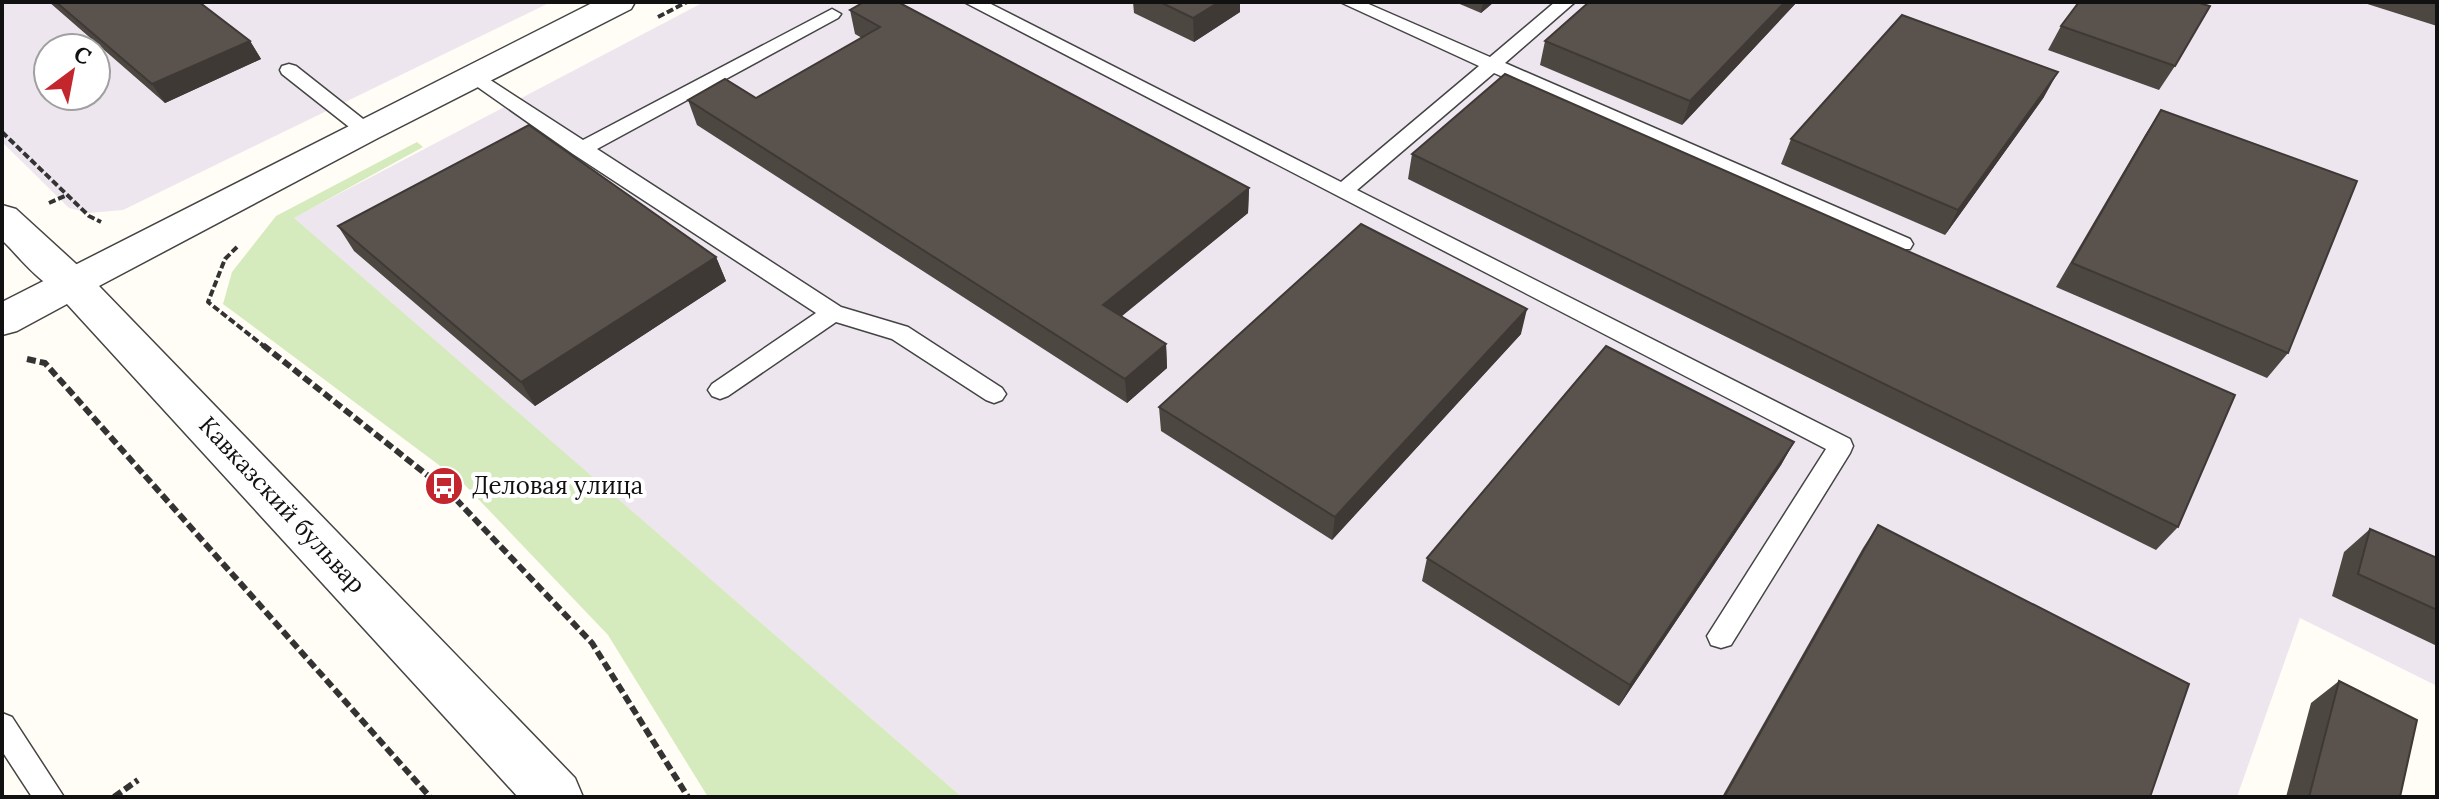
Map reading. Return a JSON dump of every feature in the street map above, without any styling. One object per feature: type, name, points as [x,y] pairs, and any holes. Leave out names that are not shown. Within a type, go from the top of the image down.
[{"type":"street","points":[[2,320],[365,130],[619,2]]},
{"type":"street","name":"Кавказский бульвар","points":[[2,218],[72,283],[555,797]]},
{"type":"lane","points":[[973,2],[1841,446],[1721,636]]},
{"type":"lane","points":[[1349,2],[1902,244]]},
{"type":"lane","points":[[1343,191],[1566,2]]},
{"type":"lane","points":[[580,150],[832,14]]},
{"type":"lane","points":[[289,70],[365,130]]},
{"type":"lane","points":[[471,76],[833,313],[900,333],[994,394]]},
{"type":"lane","points":[[720,390],[833,313]]},
{"type":"lane","points":[[2,726],[49,797]]},
{"type":"path","points":[[2,132],[67,195]]},
{"type":"path","points":[[225,259],[208,302],[451,494],[592,643],[688,797]]},
{"type":"path","points":[[22,360],[45,363],[430,797]]},
{"type":"path","points":[[114,797],[138,780]]},
{"type":"shaded area","points":[[2,2],[551,2],[123,210],[89,213],[69,208],[2,142]]},
{"type":"shaded area","points":[[704,2],[2437,2],[2437,686],[2300,618],[2237,797],[962,797],[293,218]]},
{"type":"green space","points":[[417,142],[423,147],[294,218],[962,797],[708,797],[608,635],[463,483],[223,304],[232,272],[276,216]]},
{"type":"building","points":[[56,2],[199,2],[250,41],[152,84],[112,50],[112,32],[91,32]]},
{"type":"building","points":[[864,2],[898,2],[1249,188],[1103,305],[1166,344],[1125,379],[688,100],[725,79],[756,98],[880,27],[850,10]]},
{"type":"building","points":[[1160,2],[1219,2],[1193,18]]},
{"type":"building","points":[[1589,2],[1785,2],[1690,101],[1545,41]]},
{"type":"building","points":[[2079,2],[2196,2],[2210,6],[2175,66],[2061,26]]},
{"type":"building","points":[[1902,15],[2058,72],[1958,210],[1791,139]]},
{"type":"building","points":[[1505,74],[2235,395],[2178,527],[1412,154]]},
{"type":"building","points":[[2161,110],[2357,181],[2288,353],[2072,263]]},
{"type":"building","points":[[529,125],[716,257],[521,382],[338,226]]},
{"type":"building","points":[[1361,224],[1527,309],[1335,517],[1159,407]]},
{"type":"building","points":[[1606,346],[1794,442],[1630,685],[1427,558]]},
{"type":"building","points":[[1878,525],[2189,684],[2150,797],[1724,797]]},
{"type":"building","points":[[2370,529],[2437,558],[2437,610],[2358,574]]},
{"type":"building","points":[[2339,681],[2417,720],[2400,797],[2309,797]]},
{"type":"place","name":"Деловая улица","points":[[444,486]]}]
